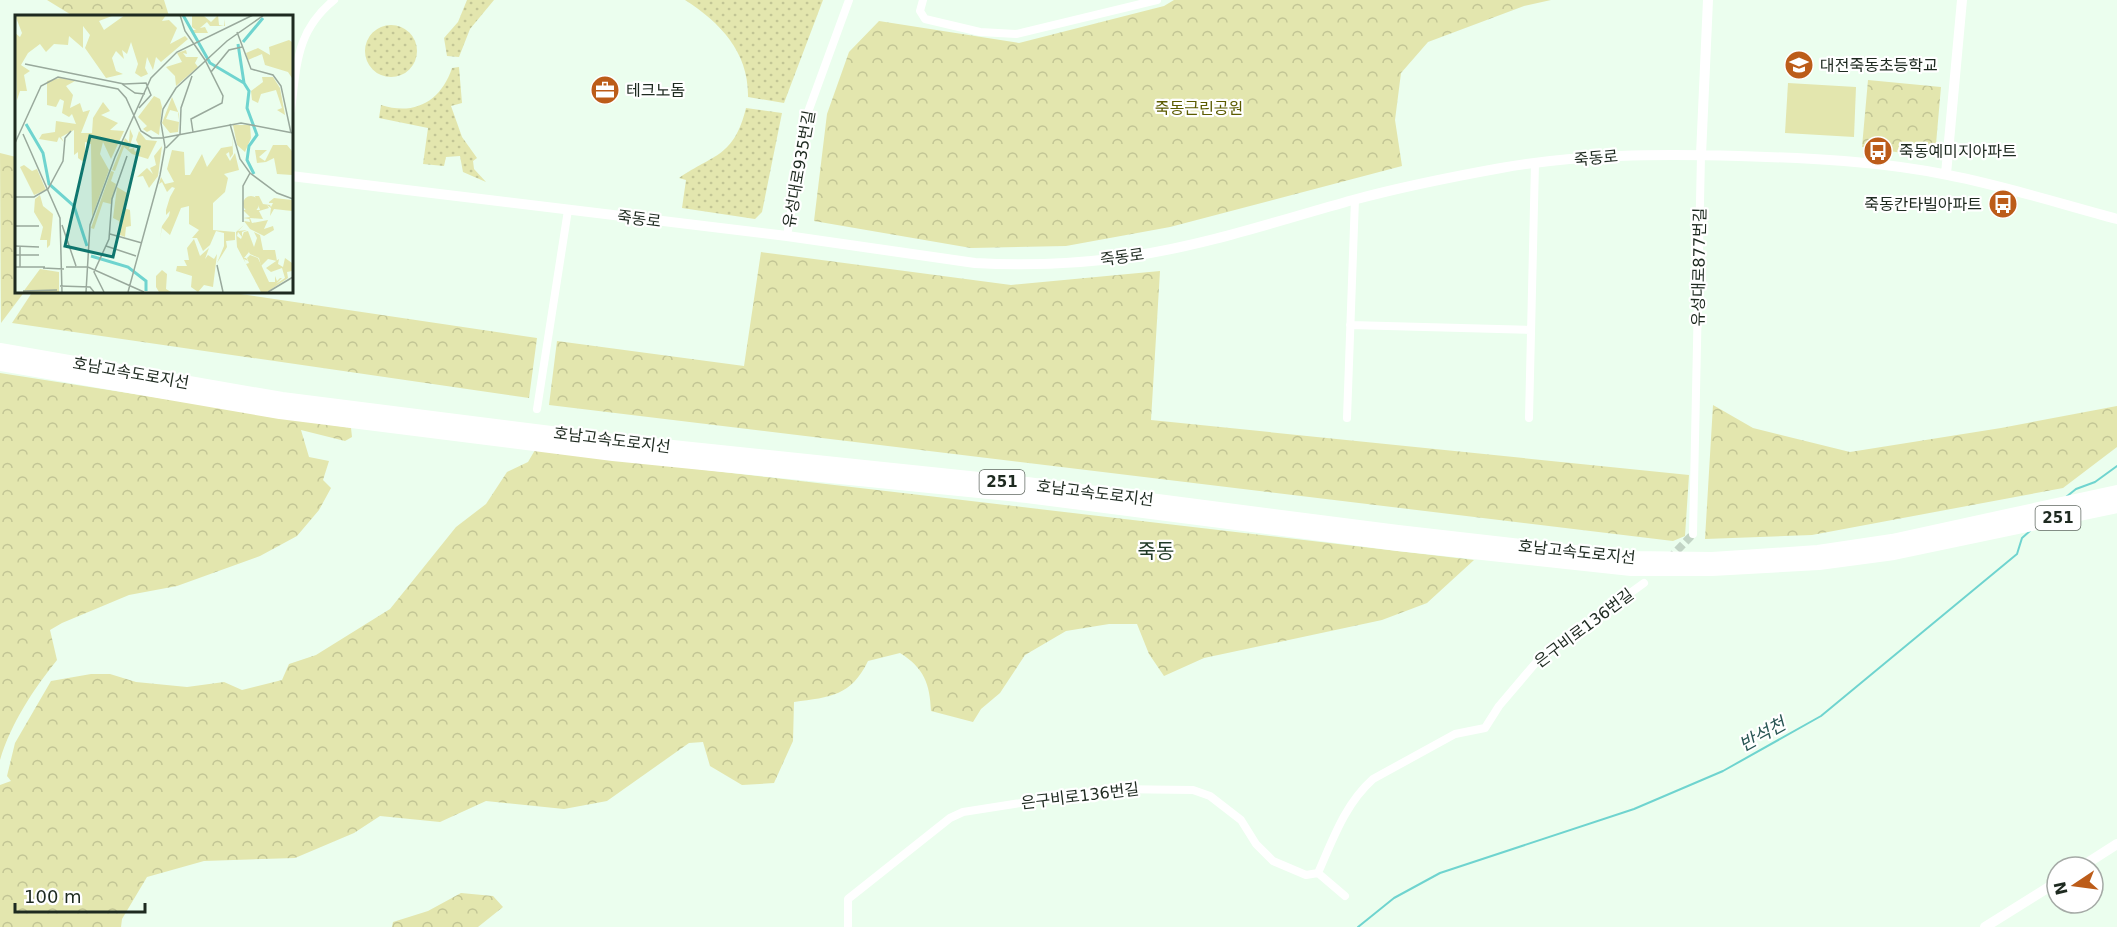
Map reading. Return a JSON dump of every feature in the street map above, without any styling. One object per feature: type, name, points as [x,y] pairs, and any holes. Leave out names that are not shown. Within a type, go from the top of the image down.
[{"type":"highway","name":"호남고속도로지선","points":[[0,350],[282,399],[604,440],[1015,483],[1398,532],[1628,558],[1712,559],[1818,552],[2117,506]]},
{"type":"highway","name":"호남고속도로지선","points":[[0,364],[280,412],[613,454],[1027,496],[1398,544],[1630,569],[1712,569],[1819,563],[1894,553],[2117,492]]},
{"type":"street","points":[[292,104],[302,39],[320,12],[334,0]]},
{"type":"street","name":"유성대로935번길","points":[[788,236],[808,112],[849,0]]},
{"type":"street","points":[[923,0],[920,11],[925,19],[999,34],[1016,34],[1157,0]]},
{"type":"street","name":"유성대로877번길","points":[[1693,534],[1701,155],[1708,0]]},
{"type":"street","points":[[1946,174],[1962,0]]},
{"type":"street","name":"죽동로","points":[[292,176],[788,236],[975,263],[1047,265],[1134,256],[1193,244],[1355,200],[1535,163],[1630,155],[1817,159],[1946,174],[2117,219]]},
{"type":"street","points":[[1529,418],[1535,163]]},
{"type":"street","points":[[1347,418],[1355,200]]},
{"type":"street","points":[[537,409],[568,210]]},
{"type":"street","points":[[1350,325],[1531,330]]},
{"type":"street","name":"은구비로136번길","points":[[848,927],[848,899],[950,818],[963,812],[1110,789],[1181,788],[1210,796],[1241,820],[1256,844],[1273,861],[1306,875],[1318,873],[1353,798],[1373,779],[1455,734],[1485,728],[1498,706],[1539,658],[1644,583]]},
{"type":"street","points":[[2100,855],[2117,844]]},
{"type":"street","points":[[1318,873],[1345,896]]},
{"type":"street","points":[[1985,927],[2045,890]]},
{"type":"green space","points":[[47,0],[164,0],[169,15],[71,15]]},
{"type":"green space","points":[[467,0],[494,0],[470,29],[459,57],[447,56],[444,38],[458,22]]},
{"type":"green space","points":[[685,0],[823,0],[784,103],[748,97],[744,67],[738,53],[721,29]]},
{"type":"green space","name":"죽동근린공원","points":[[1174,0],[1551,0],[1524,6],[1428,42],[1401,73],[1395,120],[1402,166],[1170,227],[1066,246],[971,248],[814,221],[827,114],[849,52],[879,21],[1019,43],[1164,6]]},
{"type":"green space","points":[[391,25],[405,29],[413,37],[417,51],[413,65],[405,73],[391,77],[377,73],[369,65],[365,51],[369,37],[377,29]]},
{"type":"green space","points":[[459,67],[462,103],[451,106],[462,137],[477,158],[473,161],[474,169],[486,182],[463,172],[460,156],[446,157],[444,166],[423,164],[428,128],[379,118],[381,105],[405,108],[425,103],[441,89],[452,68]]},
{"type":"green space","points":[[1868,80],[1941,87],[1936,144],[1923,156],[1862,147]]},
{"type":"green space","points":[[1788,83],[1856,87],[1854,137],[1785,133]]},
{"type":"green space","points":[[746,108],[782,113],[762,212],[755,219],[682,208],[686,180],[679,178],[729,145],[741,124]]},
{"type":"green space","points":[[0,153],[15,157],[15,292],[24,292],[1,323]]},
{"type":"green space","points":[[761,252],[1011,285],[1160,271],[1151,420],[1689,475],[1685,536],[1673,541],[549,405],[557,341],[744,366]]},
{"type":"green space","points":[[32,292],[227,292],[537,338],[529,398],[12,323]]},
{"type":"green space","points":[[0,373],[351,428],[352,437],[345,441],[301,430],[309,457],[329,461],[323,480],[331,488],[319,510],[297,536],[260,556],[177,586],[129,595],[50,630],[57,660],[24,707],[10,733],[0,760]]},
{"type":"green space","points":[[1713,405],[1753,428],[1850,452],[2001,428],[2117,406],[2117,447],[2063,488],[1812,535],[1705,539]]},
{"type":"green space","points":[[535,450],[1474,560],[1427,603],[1382,620],[1204,658],[1164,676],[1149,654],[1137,624],[1109,624],[1066,631],[1025,655],[1000,693],[981,709],[973,722],[931,711],[924,678],[915,665],[900,653],[868,661],[854,681],[838,693],[794,702],[793,741],[774,783],[742,785],[710,766],[703,742],[689,743],[607,801],[564,809],[486,801],[440,822],[380,816],[354,833],[295,858],[204,861],[147,877],[122,919],[121,927],[0,927],[0,785],[11,781],[7,776],[15,743],[51,681],[91,674],[110,674],[136,682],[187,687],[224,682],[242,690],[282,680],[289,664],[316,655],[390,609],[456,527],[486,504],[507,472],[528,462]]},
{"type":"green space","points":[[461,893],[493,896],[503,907],[478,927],[392,927],[393,922],[428,911]]},
{"type":"waterway","name":"반석천","points":[[2066,497],[2076,489],[2095,482],[2117,466]]},
{"type":"waterway","name":"반석천","points":[[1358,927],[1394,898],[1440,873],[1634,809],[1723,771],[1821,716],[2017,554],[2022,538],[2031,530]]},
{"type":"tunnel","points":[[1669,559],[1693,534]]},
{"type":"place","name":"대전죽동초등학교","points":[[1799,65]]},
{"type":"place","name":"테크노돔","points":[[605,90]]},
{"type":"place","name":"죽동예미지아파트","points":[[1878,151]]},
{"type":"place","name":"죽동칸타빌아파트","points":[[2003,204]]},
{"type":"district","name":"죽동","points":[[1156,551]]}]
